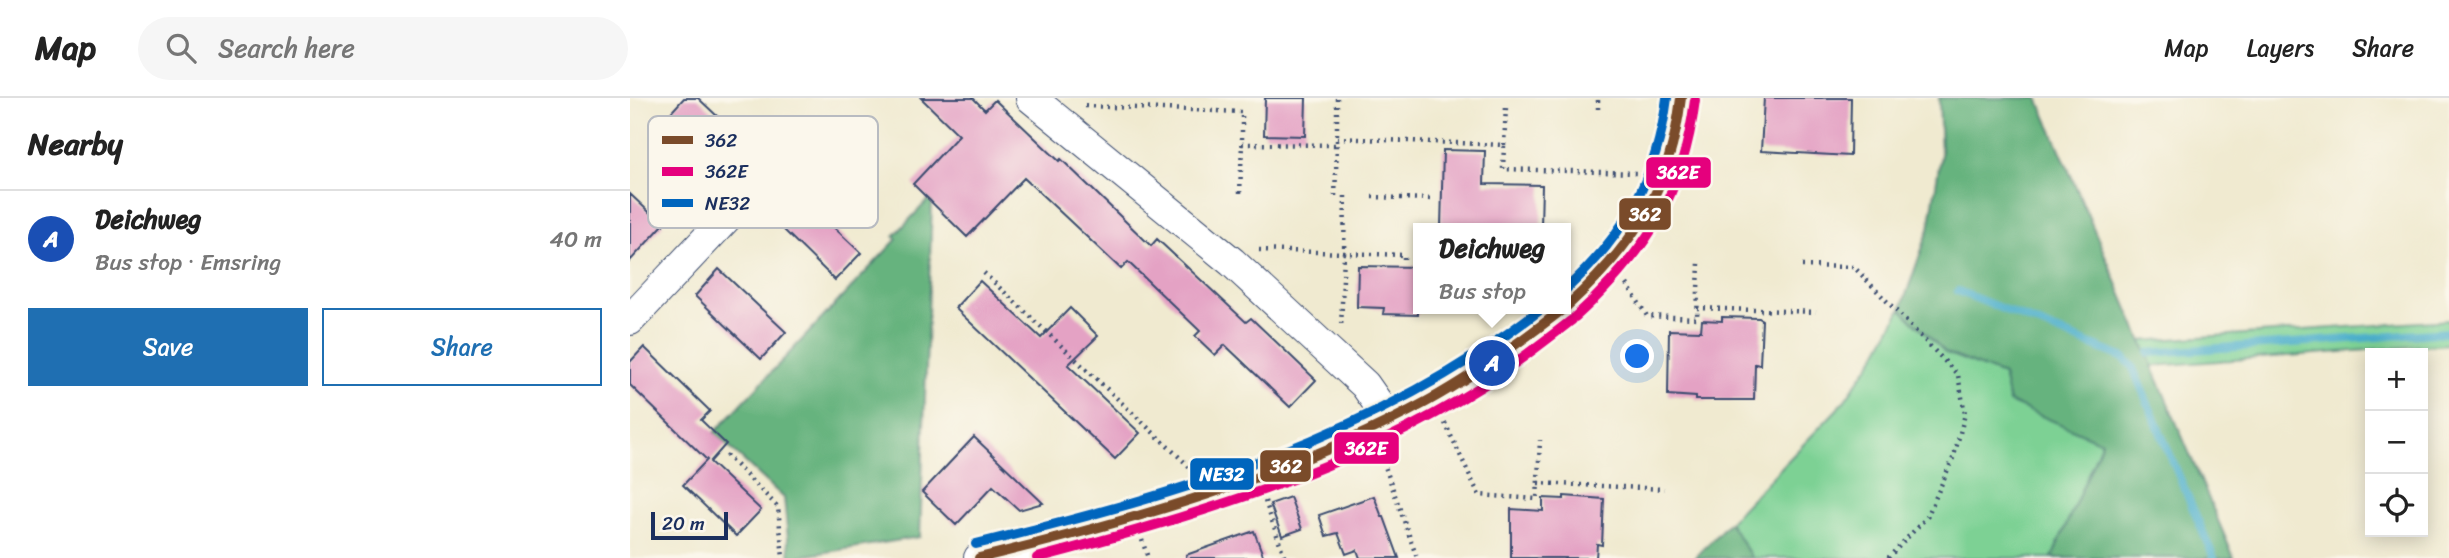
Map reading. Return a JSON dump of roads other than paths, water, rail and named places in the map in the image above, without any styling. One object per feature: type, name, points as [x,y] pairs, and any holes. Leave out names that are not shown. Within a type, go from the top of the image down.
[{"type":"street","points":[[1031,98],[1232,262],[1331,353],[1364,385],[1382,427]]},
{"type":"street","points":[[1571,301],[1610,265],[1651,207],[1674,147],[1681,98]]},
{"type":"street","points":[[630,320],[717,228]]},
{"type":"street","points":[[979,558],[1203,495],[1310,458],[1382,427],[1434,400],[1472,377],[1556,314]]},
{"type":"waterway","points":[[1958,291],[2124,358],[2132,366],[2214,558]]},
{"type":"waterway","points":[[2149,353],[2449,332]]},
{"type":"place","name":"Deichweg","points":[[1492,363]]}]
